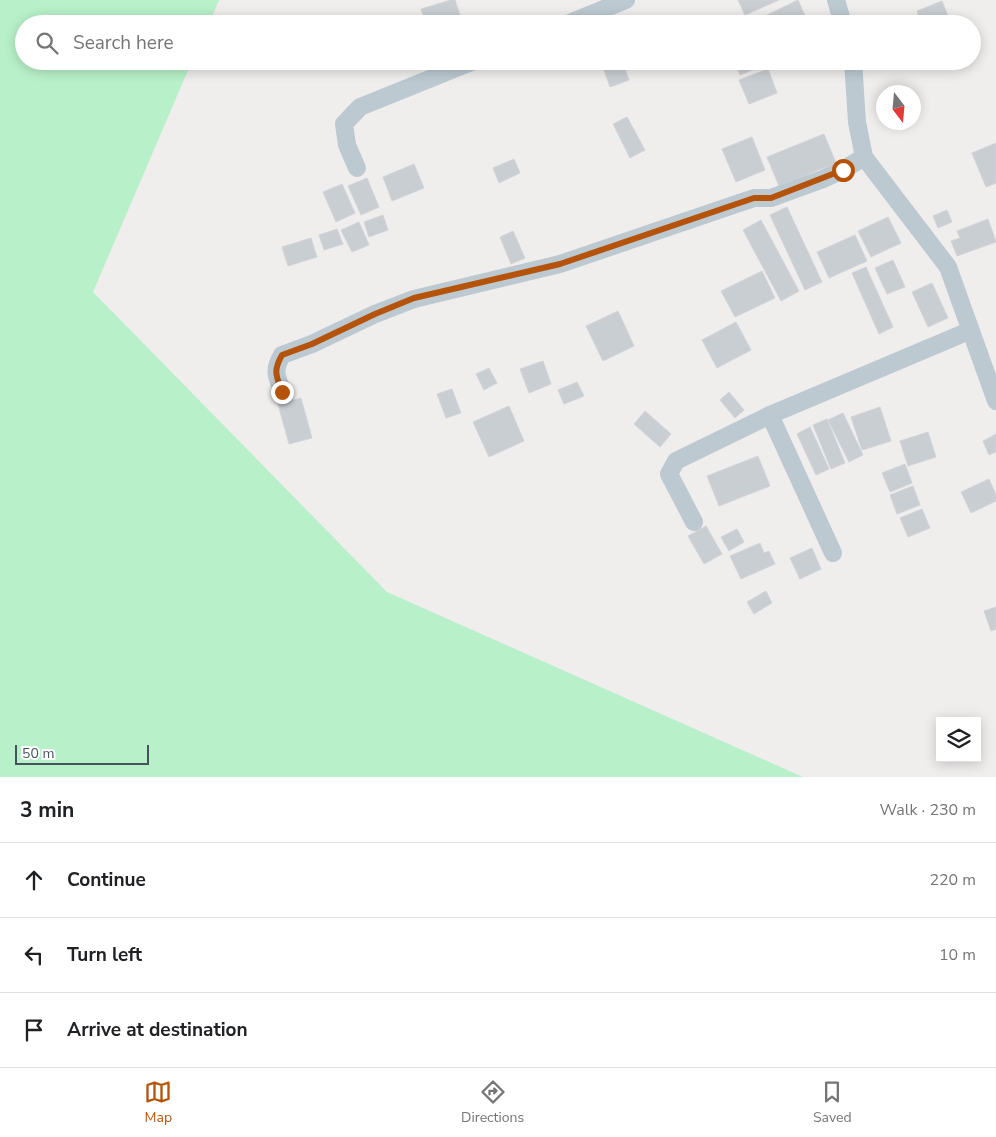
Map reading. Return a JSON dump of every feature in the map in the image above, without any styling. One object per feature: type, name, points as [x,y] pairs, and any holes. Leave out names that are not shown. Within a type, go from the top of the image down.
[{"type":"street","points":[[589,15],[626,0]]},
{"type":"street","points":[[836,0],[840,15]]},
{"type":"street","points":[[357,168],[346,145],[344,124],[360,107],[452,70]]},
{"type":"street","points":[[854,70],[857,122],[864,157],[948,268],[969,331],[996,401]]},
{"type":"street","points":[[282,392],[275,373],[282,355],[312,344],[414,298],[560,264],[754,198],[771,198],[823,179],[843,170],[864,157]]},
{"type":"street","points":[[694,522],[669,474],[676,461],[770,415],[969,331]]},
{"type":"street","points":[[770,415],[833,553]]},
{"type":"green space","points":[[0,0],[219,0],[213,15],[15,15],[15,70],[188,70],[93,292],[387,592],[803,777],[0,777]]},
{"type":"building","points":[[455,0],[460,15],[423,15],[421,9]]},
{"type":"building","points":[[738,0],[779,0],[745,15]]},
{"type":"building","points":[[798,0],[805,15],[767,15]]},
{"type":"building","points":[[942,1],[948,15],[918,15],[917,11]]},
{"type":"building","points":[[604,70],[625,70],[629,80],[610,87]]},
{"type":"building","points":[[738,70],[752,70],[740,75]]},
{"type":"building","points":[[768,70],[777,93],[749,104],[739,80]]},
{"type":"building","points":[[627,117],[645,150],[630,158],[613,124]]},
{"type":"building","points":[[824,134],[836,163],[779,186],[767,157]]},
{"type":"building","points":[[752,137],[765,170],[736,182],[722,149]]},
{"type":"building","points":[[996,143],[996,183],[986,187],[972,153]]},
{"type":"building","points":[[514,159],[520,173],[499,183],[493,168]]},
{"type":"building","points":[[414,164],[424,188],[392,201],[383,177]]},
{"type":"building","points":[[367,178],[379,207],[361,215],[348,186]]},
{"type":"building","points":[[342,184],[355,213],[336,222],[323,192]]},
{"type":"building","points":[[787,207],[822,282],[805,290],[770,215]]},
{"type":"building","points":[[947,210],[952,222],[938,228],[933,216]]},
{"type":"building","points":[[383,215],[388,230],[369,237],[364,222]]},
{"type":"building","points":[[888,217],[901,243],[871,257],[858,231]]},
{"type":"building","points":[[988,219],[996,242],[957,256],[951,241],[960,238],[957,231]]},
{"type":"building","points":[[761,220],[799,291],[781,301],[743,230]]},
{"type":"building","points":[[359,222],[369,245],[352,252],[341,230]]},
{"type":"building","points":[[337,229],[343,244],[324,250],[319,235]]},
{"type":"building","points":[[513,231],[525,258],[511,264],[500,237]]},
{"type":"building","points":[[855,235],[867,261],[829,278],[817,252]]},
{"type":"building","points":[[311,238],[317,257],[288,266],[282,247]]},
{"type":"building","points":[[893,260],[905,287],[887,294],[875,268]]},
{"type":"building","points":[[866,267],[893,327],[879,334],[852,273]]},
{"type":"building","points":[[762,271],[775,298],[735,317],[721,291]]},
{"type":"building","points":[[932,283],[948,318],[928,327],[912,292]]},
{"type":"building","points":[[618,311],[634,346],[603,361],[586,326]]},
{"type":"building","points":[[736,322],[751,350],[717,368],[702,340]]},
{"type":"building","points":[[543,361],[551,384],[529,393],[520,369]]},
{"type":"building","points":[[489,368],[497,383],[484,390],[476,374]]},
{"type":"building","points":[[577,382],[584,396],[564,404],[558,390]]},
{"type":"building","points":[[452,389],[461,413],[446,418],[437,394]]},
{"type":"building","points":[[729,392],[744,410],[735,418],[720,400]]},
{"type":"building","points":[[301,398],[312,438],[289,444],[278,404]]},
{"type":"building","points":[[509,406],[524,441],[489,457],[473,422]]},
{"type":"building","points":[[880,407],[891,441],[862,450],[851,417]]},
{"type":"building","points":[[645,411],[671,434],[660,447],[634,424]]},
{"type":"building","points":[[843,413],[863,455],[849,462],[828,420]]},
{"type":"building","points":[[827,419],[845,463],[831,469],[813,425]]},
{"type":"building","points":[[810,427],[829,469],[816,475],[797,434]]},
{"type":"building","points":[[928,432],[936,457],[908,466],[900,441]]},
{"type":"building","points":[[996,434],[996,452],[989,455],[983,441]]},
{"type":"building","points":[[758,456],[770,486],[719,506],[707,476]]},
{"type":"building","points":[[905,464],[912,483],[890,492],[882,473]]},
{"type":"building","points":[[989,479],[996,495],[996,501],[971,513],[961,492]]},
{"type":"building","points":[[913,486],[920,505],[897,514],[890,495]]},
{"type":"building","points":[[922,509],[930,528],[908,537],[900,518]]},
{"type":"building","points":[[706,526],[722,554],[704,564],[688,536]]},
{"type":"building","points":[[737,529],[744,542],[729,551],[721,537]]},
{"type":"building","points":[[760,543],[764,553],[769,551],[775,564],[741,579],[730,556]]},
{"type":"building","points":[[812,548],[821,569],[800,579],[790,558]]},
{"type":"building","points":[[766,591],[772,603],[754,614],[747,602]]},
{"type":"building","points":[[996,607],[996,629],[991,631],[984,611]]},
{"type":"route","points":[[282,392],[275,373],[282,355],[312,344],[414,298],[560,264],[754,198],[771,198],[843,170]]}]
